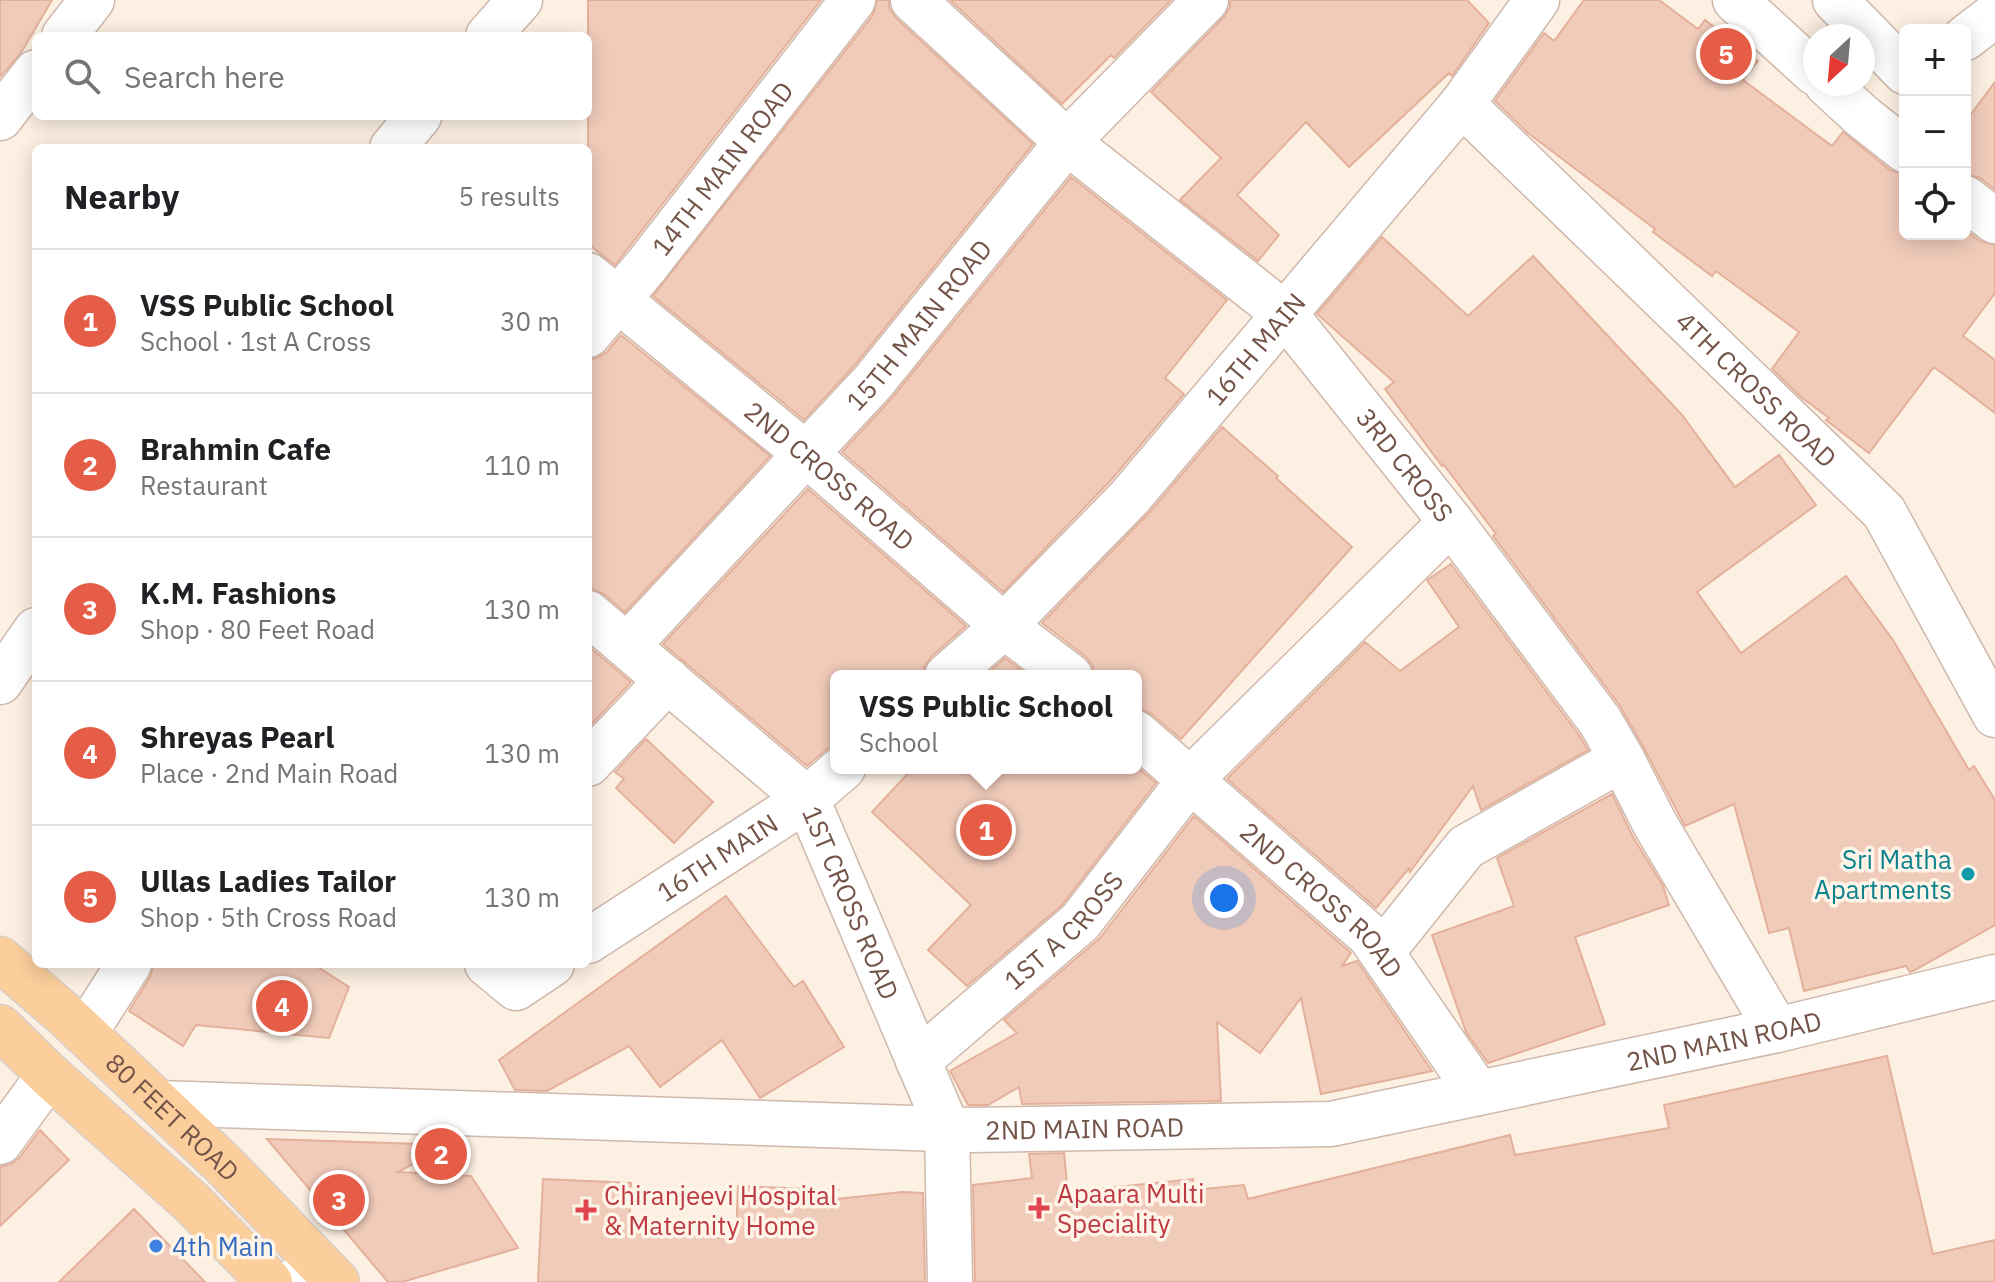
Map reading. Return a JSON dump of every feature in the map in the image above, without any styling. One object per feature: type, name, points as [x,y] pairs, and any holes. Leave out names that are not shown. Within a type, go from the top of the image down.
[{"type":"main road","name":"80 FEET ROAD","points":[[0,959],[85,1033],[223,1164],[316,1275]]},
{"type":"main road","name":"80 FEET ROAD","points":[[0,1027],[191,1202],[270,1282]]},
{"type":"street","points":[[67,32],[92,0]]},
{"type":"street","points":[[492,32],[520,0]]},
{"type":"street","name":"14TH MAIN ROAD","points":[[592,322],[603,287],[647,265],[853,0]]},
{"type":"street","name":"3RD CROSS","points":[[913,0],[1067,142],[1285,314],[1451,522],[1600,721],[1655,824],[1777,1030]]},
{"type":"street","name":"15TH MAIN ROAD","points":[[627,646],[873,382],[1067,142],[1206,0]]},
{"type":"street","name":"16TH MAIN","points":[[954,670],[1004,626],[1130,497],[1462,104],[1537,0]]},
{"type":"street","points":[[1735,0],[1803,62]]},
{"type":"street","points":[[1835,0],[1899,66]]},
{"type":"street","points":[[1971,33],[1995,15]]},
{"type":"street","points":[[0,118],[32,77]]},
{"type":"street","points":[[1863,117],[1899,90]]},
{"type":"street","points":[[1840,96],[1899,145]]},
{"type":"street","name":"4TH CROSS ROAD","points":[[1462,104],[1884,512],[1995,715]]},
{"type":"street","points":[[1971,203],[1995,221]]},
{"type":"street","name":"2ND CROSS ROAD","points":[[603,287],[806,454],[1004,626],[1062,670]]},
{"type":"street","name":"1ST A CROSS","points":[[918,1061],[1080,922],[1190,780],[1451,522]]},
{"type":"street","name":"1ST CROSS ROAD","points":[[592,616],[807,799],[947,1128],[950,1282]]},
{"type":"street","points":[[0,682],[32,636]]},
{"type":"street","points":[[592,760],[668,680]]},
{"type":"street","name":"2ND CROSS ROAD","points":[[1142,738],[1370,936],[1478,1093]]},
{"type":"street","points":[[1382,952],[1466,847],[1622,759]]},
{"type":"street","name":"16TH MAIN","points":[[592,938],[807,799],[836,774]]},
{"type":"street","points":[[85,1033],[126,968]]},
{"type":"street","points":[[501,976],[535,968]]},
{"type":"street","name":"2ND MAIN ROAD","points":[[159,1103],[972,1130],[1331,1124],[1777,1030],[1995,977]]},
{"type":"street","points":[[0,1142],[49,1075]]},
{"type":"building","points":[[0,0],[52,0],[21,53],[0,77]]},
{"type":"building","points":[[588,0],[821,0],[615,265],[592,247],[592,144],[588,144],[588,120],[592,120],[592,32],[588,32]]},
{"type":"building","points":[[877,0],[889,0],[889,8],[896,18],[1033,144],[854,366],[804,420],[653,296],[873,15]]},
{"type":"building","points":[[950,0],[1171,0],[1114,58],[1111,55],[1062,104]]},
{"type":"building","points":[[1230,0],[1467,0],[1489,23],[1452,76],[1449,73],[1349,167],[1306,122],[1237,195],[1279,235],[1258,261],[1180,200],[1221,158],[1151,92],[1224,17]]},
{"type":"building","points":[[1584,0],[1659,0],[1698,29],[1705,20],[1758,61],[1743,80],[1832,146],[1843,132],[1890,170],[1899,172],[1899,240],[1971,240],[1971,234],[1980,241],[1995,245],[1995,293],[1963,336],[1995,360],[1995,413],[1934,367],[1869,453],[1826,420],[1829,418],[1772,369],[1799,332],[1716,271],[1712,276],[1653,232],[1655,229],[1528,133],[1495,101],[1544,33],[1554,41]]},
{"type":"building","points":[[1995,82],[1995,190],[1980,178],[1971,176],[1971,114]]},
{"type":"building","points":[[1071,177],[1227,300],[1165,378],[1184,394],[1111,480],[1003,592],[842,452],[892,398]]},
{"type":"building","points":[[1382,237],[1468,316],[1533,256],[1682,415],[1735,487],[1779,455],[1816,505],[1697,592],[1741,653],[1846,576],[1893,640],[1969,770],[1974,766],[1995,800],[1995,925],[1913,971],[1910,972],[1906,966],[1804,991],[1789,928],[1769,933],[1734,804],[1685,826],[1620,706],[1493,536],[1496,534],[1385,389],[1394,382],[1317,314]]},
{"type":"building","points":[[621,335],[770,456],[625,612],[604,594],[592,589],[592,359],[607,352]]},
{"type":"building","points":[[1222,427],[1352,547],[1181,739],[1152,714],[1142,709],[1142,670],[1093,670],[1086,657],[1042,623],[1149,513]]},
{"type":"building","points":[[808,489],[966,626],[931,657],[924,670],[830,670],[830,747],[807,766],[663,644]]},
{"type":"building","points":[[1451,564],[1588,750],[1481,810],[1473,786],[1410,872],[1409,868],[1376,908],[1227,779],[1365,642],[1400,671],[1459,627],[1427,580]]},
{"type":"building","points":[[592,649],[631,682],[592,724]]},
{"type":"building","points":[[1005,658],[1021,670],[992,670]]},
{"type":"building","points":[[646,739],[713,802],[674,843],[616,788],[624,779],[615,772]]},
{"type":"building","points":[[1142,771],[1156,783],[1062,905],[967,986],[928,950],[971,905],[872,812],[907,774],[1142,774]]},
{"type":"building","points":[[1612,794],[1633,837],[1663,886],[1669,905],[1575,937],[1605,1024],[1488,1063],[1466,1032],[1432,935],[1514,906],[1497,858]]},
{"type":"building","points":[[1194,816],[1351,953],[1342,966],[1357,961],[1432,1071],[1321,1094],[1301,998],[1260,1053],[1217,1022],[1221,1101],[1022,1104],[1019,1087],[988,1105],[968,1105],[950,1071],[1017,1033],[1004,1020],[1100,938]]},
{"type":"building","points":[[726,896],[794,987],[803,981],[844,1047],[760,1098],[722,1040],[660,1087],[629,1046],[547,1091],[515,1090],[499,1060]]},
{"type":"building","points":[[153,968],[319,968],[349,987],[329,1038],[196,1025],[183,1046],[129,1011]]},
{"type":"building","points":[[1887,1056],[1933,1254],[1995,1240],[1995,1282],[975,1282],[973,1185],[1032,1178],[1029,1154],[1064,1153],[1068,1192],[1193,1179],[1194,1190],[1244,1185],[1248,1199],[1510,1135],[1515,1155],[1669,1128],[1664,1105]]},
{"type":"building","points":[[40,1130],[69,1160],[0,1226],[0,1167],[20,1157]]},
{"type":"building","points":[[267,1139],[449,1145],[398,1172],[471,1176],[518,1248],[402,1282],[388,1282]]},
{"type":"building","points":[[543,1179],[631,1183],[629,1233],[736,1239],[738,1186],[837,1190],[818,1201],[902,1192],[923,1193],[925,1282],[538,1282]]},
{"type":"building","points":[[134,1209],[205,1282],[59,1282]]},
{"type":"place","name":"Ullas Ladies Tailor","points":[[1726,54]]},
{"type":"place","name":"VSS Public School","points":[[986,830]]},
{"type":"place","name":"Sri Matha Apartments","points":[[1968,874]]},
{"type":"place","name":"Shreyas Pearl","points":[[282,1006]]},
{"type":"place","name":"Brahmin Cafe","points":[[441,1154]]},
{"type":"place","name":"K.M. Fashions","points":[[339,1200]]},
{"type":"place","name":"Apaara Multi Speciality","points":[[1039,1208]]},
{"type":"place","name":"Chiranjeevi Hospital & Maternity Home","points":[[586,1210]]},
{"type":"place","name":"4th Main","points":[[156,1246]]}]
